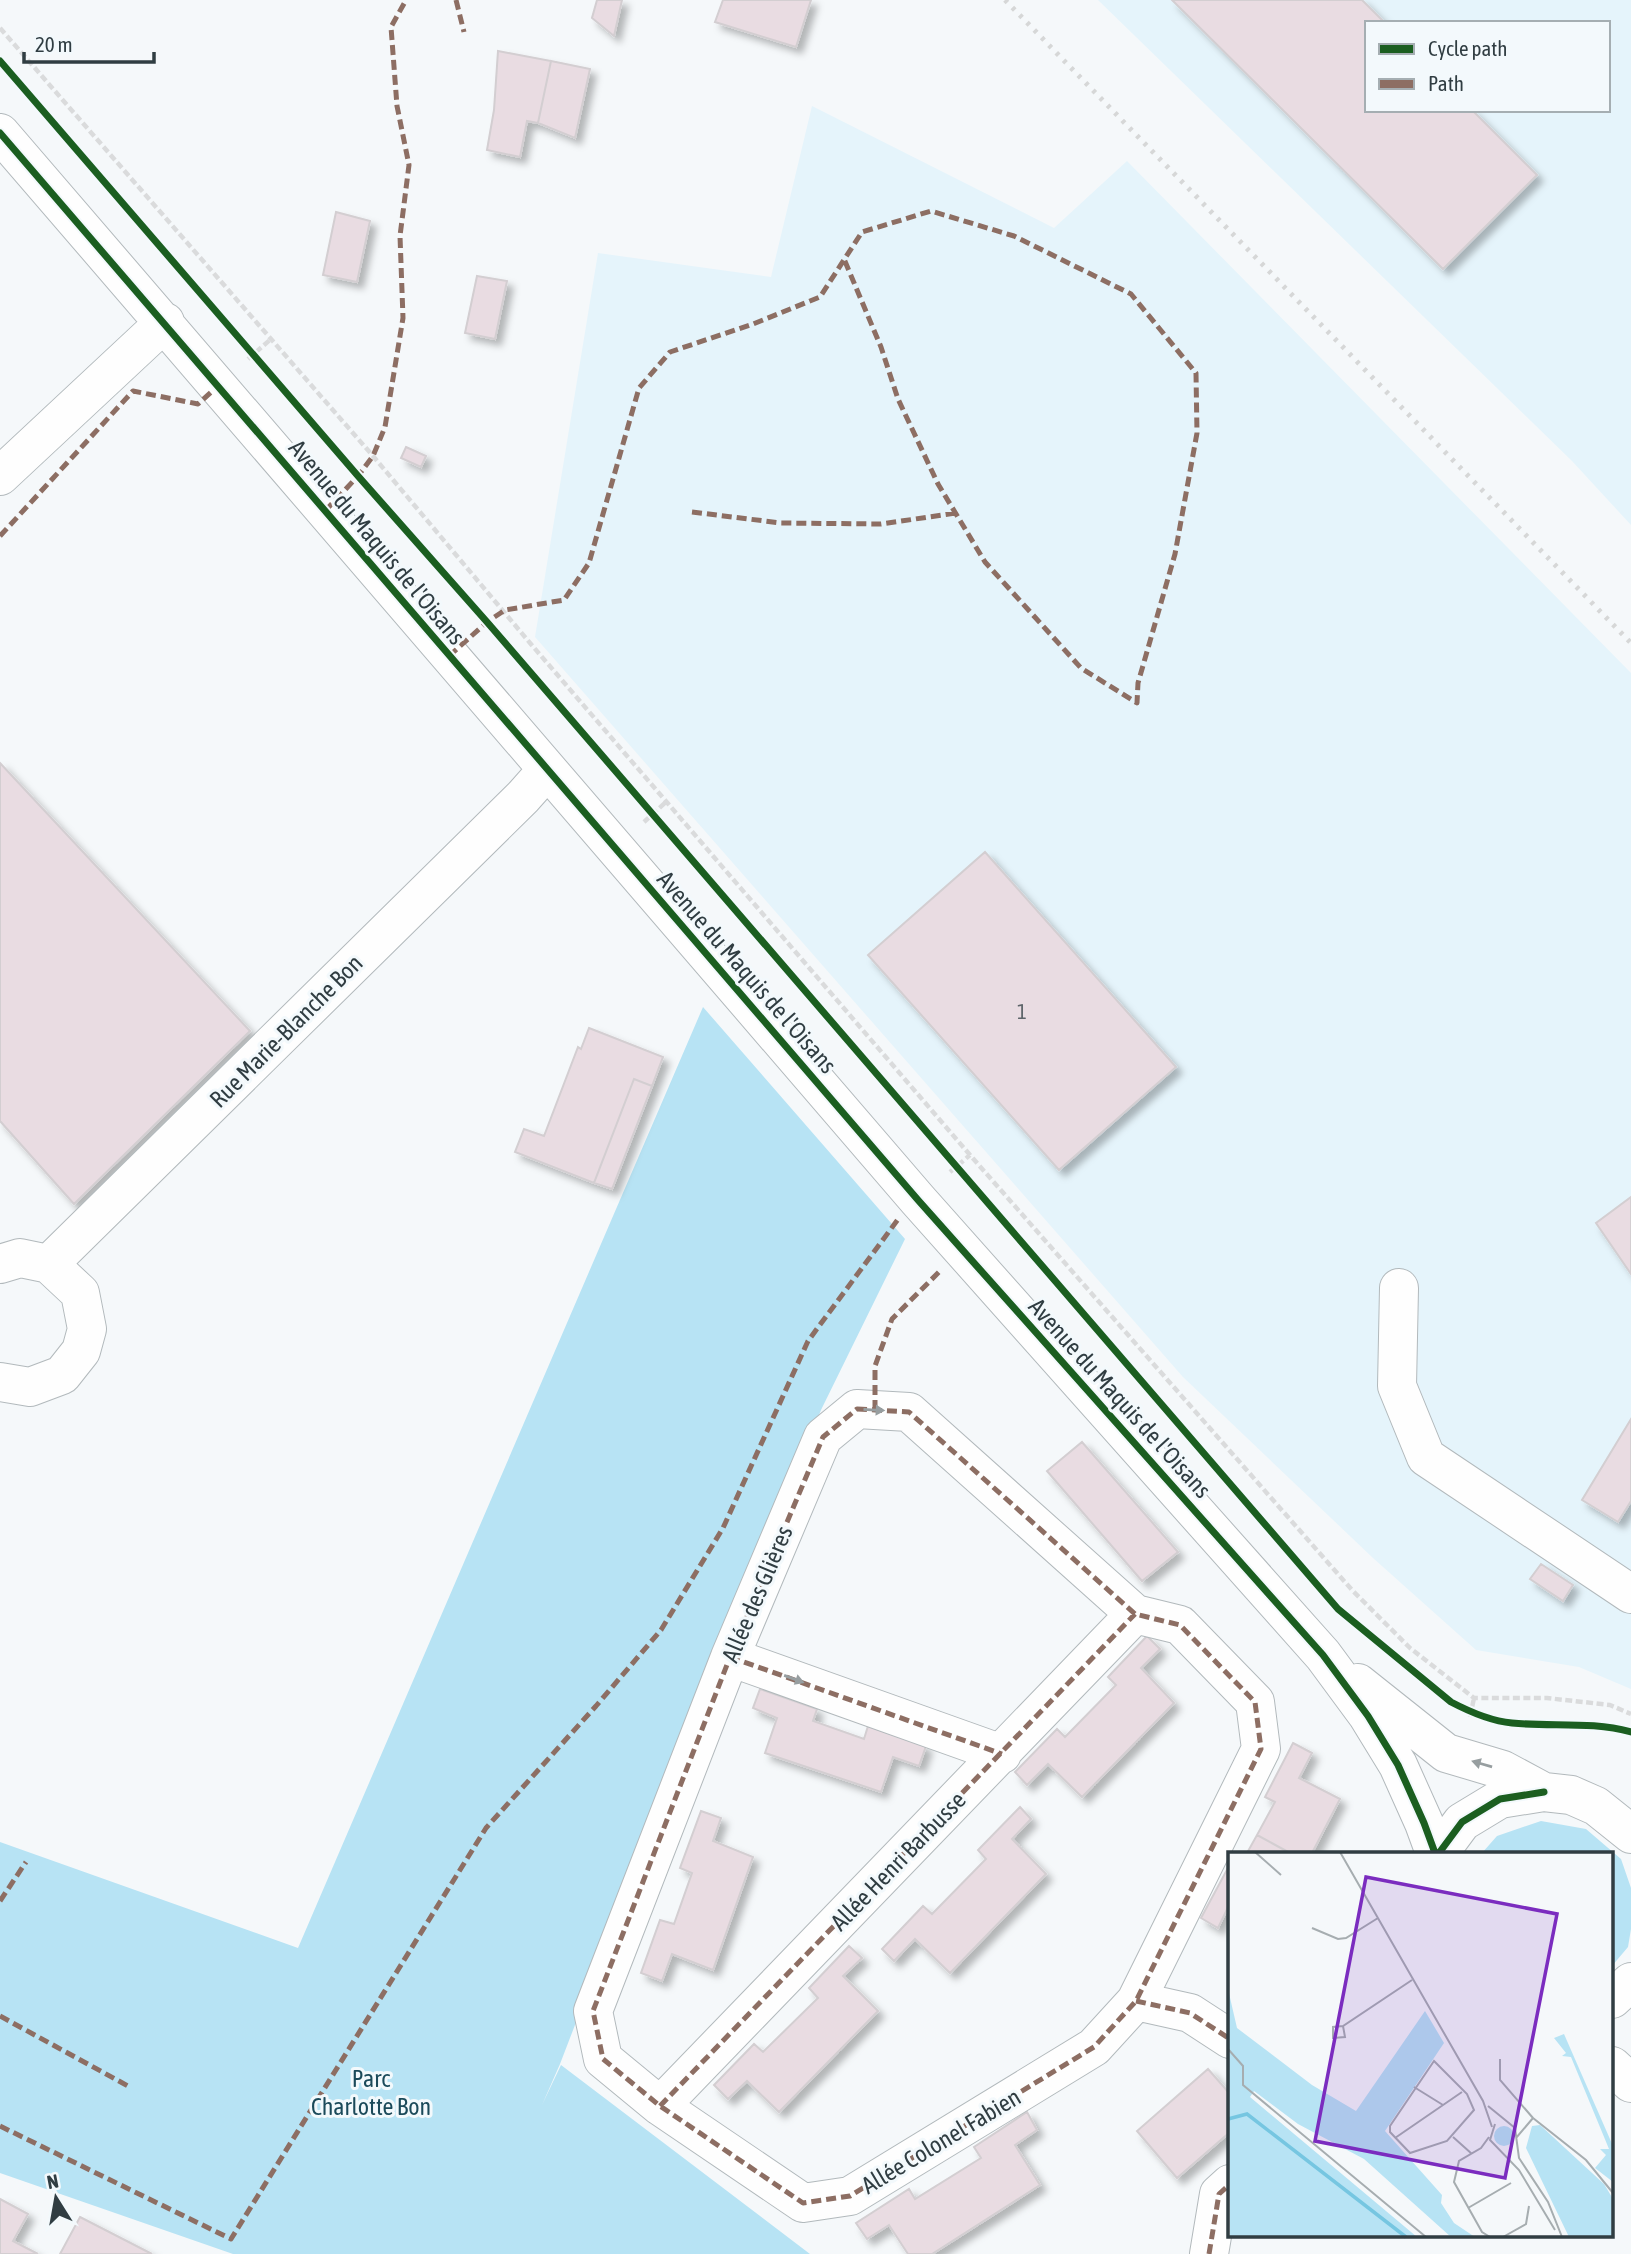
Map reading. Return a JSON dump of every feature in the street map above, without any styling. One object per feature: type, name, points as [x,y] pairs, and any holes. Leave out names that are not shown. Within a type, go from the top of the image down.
[{"type":"street","name":"Avenue du Maquis de l'Oisans","points":[[0,134],[164,322],[535,784],[918,1200],[1323,1655],[1368,1716],[1398,1765],[1437,1852]]},
{"type":"street","points":[[0,476],[164,322]]},
{"type":"street","name":"Rue Marie-Blanche Bon","points":[[49,1264],[535,784]]},
{"type":"street","points":[[0,1265],[20,1258],[49,1264],[80,1293],[87,1329],[81,1351],[62,1375],[30,1387],[0,1382]]},
{"type":"street","points":[[1399,1288],[1397,1387],[1426,1457],[1631,1594]]},
{"type":"street","name":"Allée des Glières","points":[[660,2106],[603,2060],[593,2011],[730,1657],[823,1437],[857,1409],[909,1412],[1135,1614]]},
{"type":"street","name":"Allée Henri Barbusse","points":[[660,2106],[1135,1614]]},
{"type":"street","name":"Allée Colonel Fabien","points":[[660,2106],[803,2203],[850,2196],[1094,2047],[1136,2001],[1261,1749],[1255,1702],[1180,1625],[1135,1614]]},
{"type":"street","name":"Avenue du Maquis de l'Oisans","points":[[1323,1655],[1446,1753],[1503,1770],[1544,1792]]},
{"type":"street","points":[[730,1657],[1002,1754]]},
{"type":"street","points":[[1438,1852],[1462,1822],[1500,1799],[1544,1792],[1614,1801],[1631,1834]]},
{"type":"street","points":[[1614,1997],[1631,1982]]},
{"type":"street","points":[[1136,2001],[1190,2013],[1228,2038]]},
{"type":"street","points":[[1614,2068],[1631,2083]]},
{"type":"street","points":[[1209,2254],[1219,2194],[1228,2186]]},
{"type":"path","points":[[0,28],[373,456],[979,1165],[1352,1590],[1410,1648],[1475,1698],[1547,1698],[1609,1705],[1631,1714]]},
{"type":"path","points":[[244,344],[261,365]]},
{"type":"path","points":[[644,804],[662,825]]},
{"type":"path","points":[[947,1157],[965,1178]]},
{"type":"path","points":[[1461,1708],[1485,1717]]},
{"type":"shaded area","points":[[1098,0],[1631,0],[1631,525],[1572,461]]},
{"type":"shaded area","points":[[812,106],[1054,228],[1127,161],[1631,673],[1631,1689],[1579,1667],[1476,1650],[1373,1558],[1183,1377],[535,637],[598,253],[771,277]]},
{"type":"green space","name":"Parc Charlotte Bon","points":[[703,1007],[905,1239],[821,1410],[666,1788],[542,2105],[561,2065],[810,2254],[233,2254],[0,2173],[0,1842],[298,1948]]},
{"type":"green space","points":[[1541,1821],[1586,1829],[1613,1852],[1483,1852],[1497,1836]]},
{"type":"green space","points":[[1614,1853],[1621,1859],[1631,1888],[1628,1947],[1614,1964]]},
{"type":"building","points":[[597,0],[622,0],[614,36],[592,18]]},
{"type":"building","points":[[723,0],[811,0],[796,47],[715,22]]},
{"type":"building","points":[[1172,0],[1362,0],[1383,21],[1365,21],[1365,112],[1474,112],[1537,175],[1443,269]]},
{"type":"building","points":[[498,51],[551,61],[538,123],[527,121],[520,157],[487,150],[494,110]]},
{"type":"building","points":[[551,61],[590,69],[575,138],[538,123]]},
{"type":"building","points":[[336,212],[370,221],[357,282],[323,275]]},
{"type":"building","points":[[477,276],[507,281],[495,339],[465,333]]},
{"type":"building","points":[[406,447],[426,456],[421,467],[401,458]]},
{"type":"building","points":[[0,763],[250,1031],[74,1204],[0,1121]]},
{"type":"building","points":[[985,852],[1176,1067],[1059,1170],[868,955]]},
{"type":"building","points":[[589,1028],[663,1057],[652,1086],[634,1079],[594,1183],[515,1152],[524,1129],[544,1136],[578,1047],[581,1049]]},
{"type":"building","points":[[634,1079],[652,1086],[612,1189],[594,1183]]},
{"type":"building","points":[[1631,1197],[1631,1274],[1596,1223]]},
{"type":"building","points":[[1631,1419],[1631,1501],[1618,1522],[1582,1500]]},
{"type":"building","points":[[1082,1442],[1178,1552],[1142,1581],[1047,1471]]},
{"type":"building","points":[[1541,1564],[1573,1585],[1563,1601],[1530,1579]]},
{"type":"building","points":[[1147,1636],[1160,1649],[1141,1668],[1174,1703],[1082,1797],[1048,1764],[1027,1785],[1015,1772],[1057,1729],[1065,1737],[1116,1685],[1108,1677]]},
{"type":"building","points":[[760,1689],[817,1709],[813,1721],[864,1739],[868,1726],[926,1746],[919,1766],[893,1757],[881,1792],[765,1753],[777,1718],[753,1708]]},
{"type":"building","points":[[1293,1743],[1312,1753],[1299,1778],[1340,1799],[1313,1852],[1288,1852],[1257,1835],[1275,1802],[1265,1797]]},
{"type":"building","points":[[1020,1807],[1031,1819],[1012,1839],[1046,1874],[950,1973],[915,1939],[894,1961],[882,1949],[923,1906],[932,1914],[986,1859],[978,1850]]},
{"type":"building","points":[[701,1811],[721,1818],[713,1841],[753,1857],[713,1970],[672,1954],[662,1981],[641,1973],[660,1920],[674,1924],[692,1873],[680,1868]]},
{"type":"building","points":[[1257,1835],[1288,1852],[1248,1852]]},
{"type":"building","points":[[1228,1868],[1228,1907],[1218,1928],[1201,1918]]},
{"type":"building","points":[[849,1946],[862,1958],[843,1976],[878,2011],[779,2112],[747,2081],[728,2099],[714,2085],[754,2044],[763,2052],[818,1998],[809,1988]]},
{"type":"building","points":[[1208,2069],[1228,2092],[1228,2134],[1177,2178],[1137,2131]]},
{"type":"building","points":[[1027,2112],[1037,2130],[1015,2145],[1040,2185],[932,2254],[908,2254],[889,2225],[867,2239],[856,2223],[909,2189],[915,2199],[981,2158],[974,2147]]},
{"type":"building","points":[[0,2199],[28,2214],[13,2241],[38,2254],[0,2254]]},
{"type":"building","points":[[80,2217],[152,2254],[60,2254]]},
{"type":"railway","points":[[1005,0],[1631,643]]},
{"type":"marked path","points":[[325,511],[373,456],[385,427],[403,318],[400,236],[409,165],[397,106],[391,27],[406,0]]},
{"type":"marked path","points":[[456,0],[464,32]]},
{"type":"marked path","points":[[449,656],[487,622],[505,610],[564,600],[589,563],[639,388],[670,352],[753,324],[820,297],[862,232],[931,211],[1014,236],[1131,294],[1196,373],[1197,433],[1175,554],[1138,683],[1137,703],[1081,668],[985,562],[938,484],[898,399],[881,347],[844,259]]},
{"type":"marked path","points":[[0,536],[133,391],[198,404],[219,385]]},
{"type":"marked path","points":[[692,512],[781,523],[881,524],[956,513]]},
{"type":"marked path","points":[[0,2126],[231,2239],[486,1828],[661,1630],[723,1528],[808,1341],[899,1218]]},
{"type":"marked path","points":[[875,1410],[875,1366],[892,1319],[942,1269]]},
{"type":"marked path","points":[[857,1409],[909,1412],[1135,1614],[1180,1625],[1255,1702],[1261,1749],[1136,2001],[1094,2047],[850,2196],[803,2203],[660,2106],[603,2059],[593,2011],[730,1657],[823,1437],[857,1409]]},
{"type":"marked path","points":[[660,2106],[1135,1614]]},
{"type":"marked path","points":[[730,1657],[1002,1754]]},
{"type":"marked path","points":[[0,1901],[26,1862]]},
{"type":"marked path","points":[[1136,2001],[1190,2013],[1228,2038]]},
{"type":"marked path","points":[[0,2016],[128,2086]]},
{"type":"marked path","points":[[1209,2254],[1219,2194],[1228,2186]]},
{"type":"cycle path","points":[[0,61],[1338,1609],[1451,1702],[1473,1713],[1512,1723],[1587,1725],[1631,1732]]},
{"type":"cycle path","points":[[0,133],[918,1200],[1323,1655],[1368,1716],[1398,1765],[1435,1852]]},
{"type":"cycle path","points":[[1440,1852],[1462,1822],[1500,1799],[1544,1792]]}]
